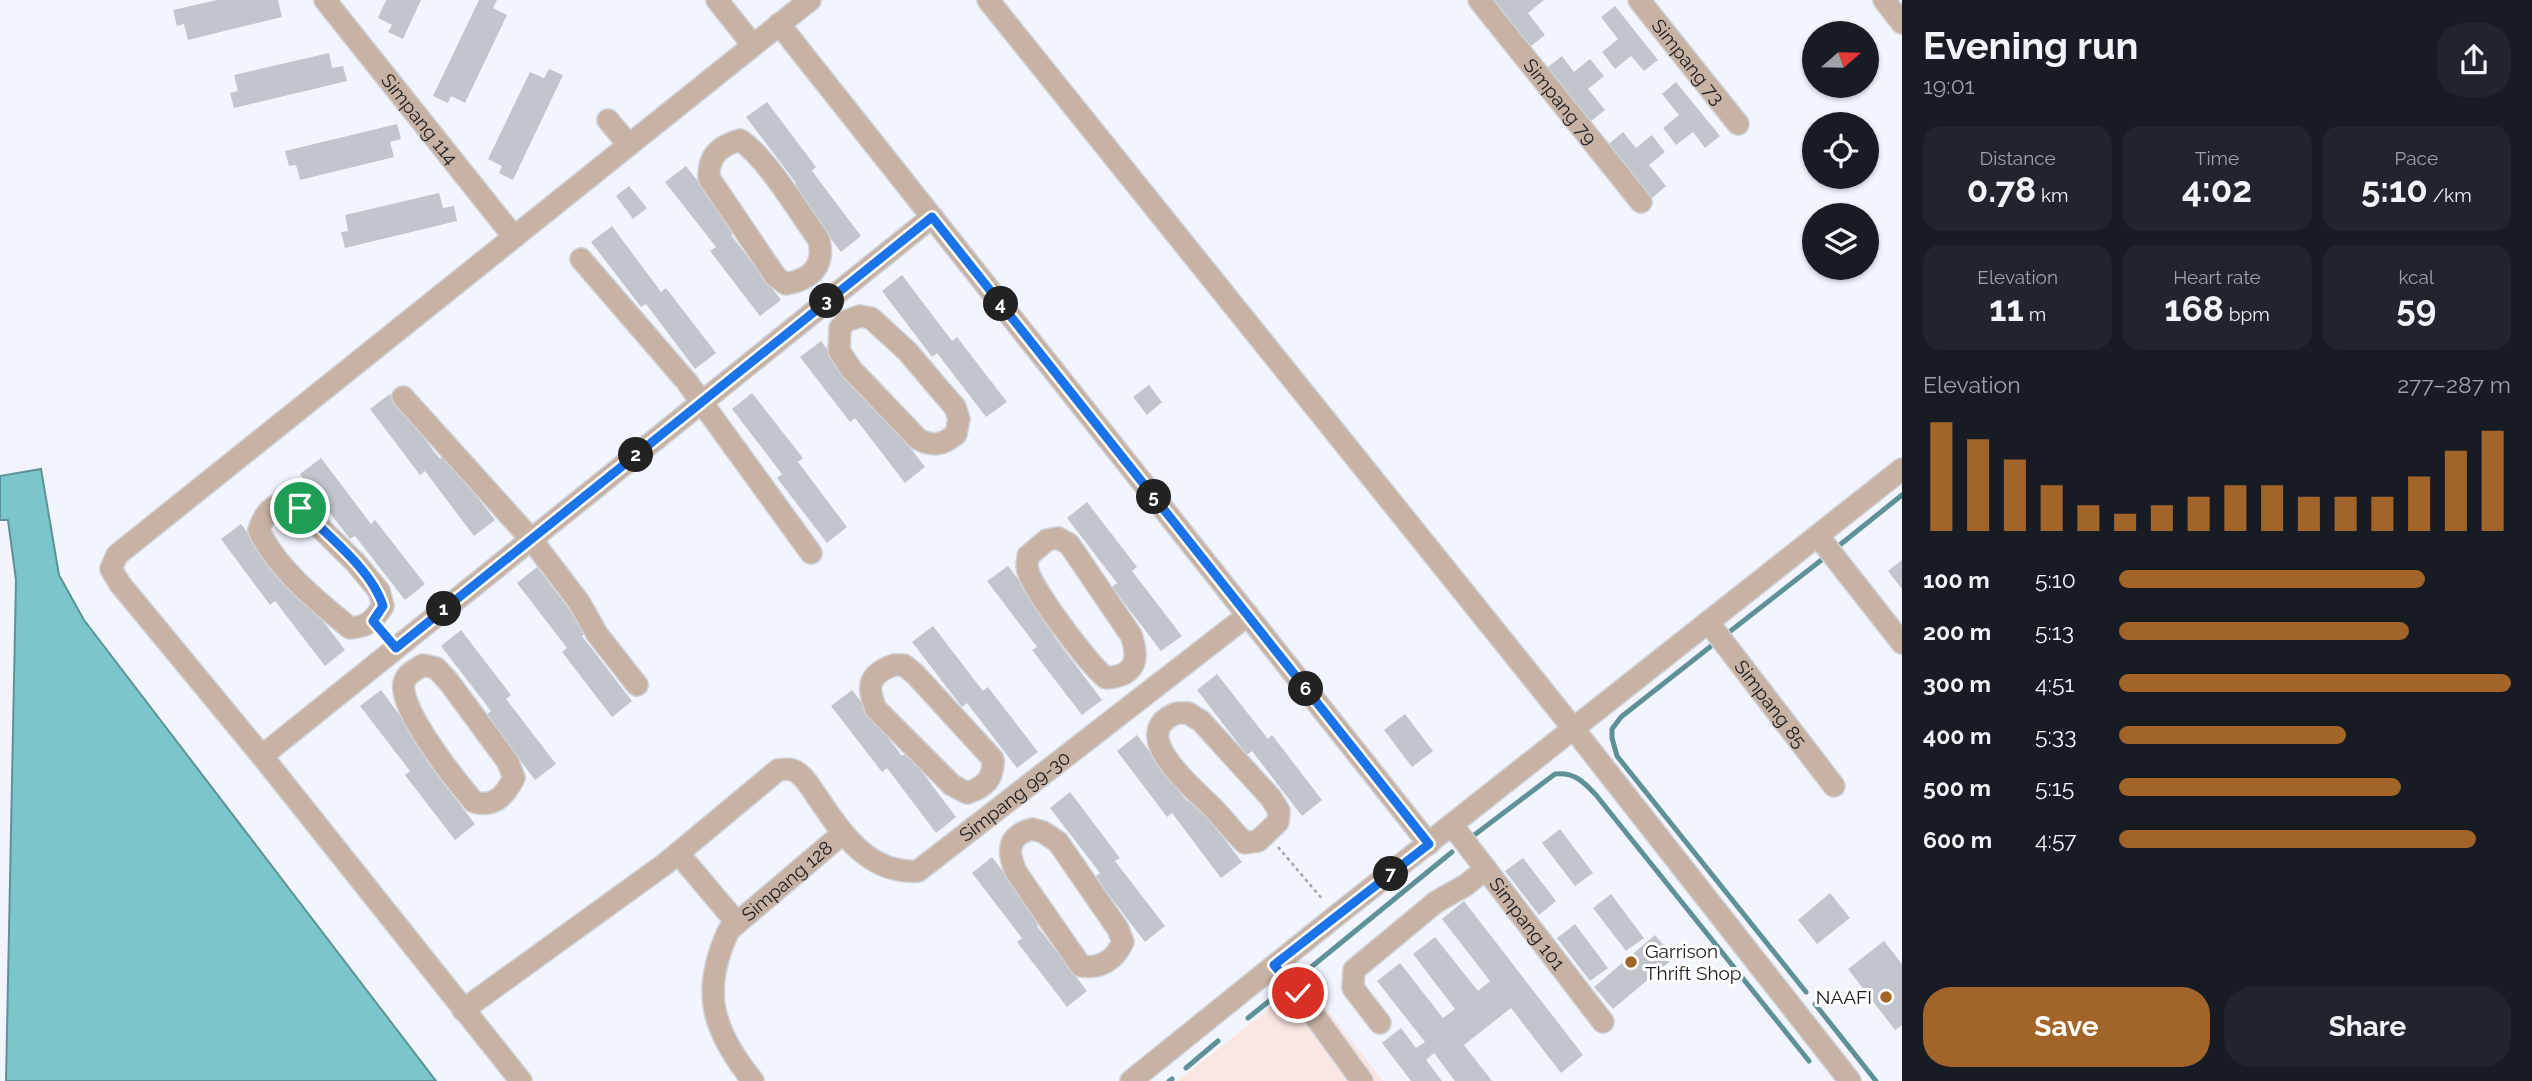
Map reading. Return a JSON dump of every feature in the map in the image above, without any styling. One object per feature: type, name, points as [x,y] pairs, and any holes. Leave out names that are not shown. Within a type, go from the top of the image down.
[{"type":"street","name":"Simpang 114","points":[[326,0],[514,237]]},
{"type":"street","points":[[717,0],[752,44]]},
{"type":"street","points":[[521,1081],[262,756],[120,584],[111,569],[117,555],[810,0]]},
{"type":"street","points":[[988,0],[1573,728],[1850,1081]]},
{"type":"street","name":"Simpang 79","points":[[1479,0],[1641,202]]},
{"type":"street","name":"Simpang 73","points":[[1639,0],[1738,124]]},
{"type":"street","points":[[1884,0],[1902,23]]},
{"type":"street","points":[[779,23],[1429,844]]},
{"type":"street","points":[[608,120],[628,145]]},
{"type":"street","points":[[740,140],[750,146],[770,172],[819,240],[821,253],[817,268],[808,276],[786,284],[776,277],[709,178],[708,163],[717,150],[740,140]]},
{"type":"street","points":[[262,756],[932,217]]},
{"type":"street","points":[[581,259],[702,402],[811,553]]},
{"type":"street","points":[[808,276],[846,321]]},
{"type":"street","points":[[860,316],[871,318],[908,352],[954,407],[959,419],[956,434],[946,443],[929,445],[918,439],[852,370],[839,351],[840,328],[846,321],[860,316]]},
{"type":"street","points":[[403,397],[531,539],[579,603],[597,634],[637,685]]},
{"type":"street","points":[[1131,1081],[1902,469]]},
{"type":"street","points":[[284,502],[300,508],[356,563],[379,591],[383,606],[373,621],[361,628],[350,628],[287,571],[265,544],[259,530],[263,517],[271,507],[284,502]]},
{"type":"street","points":[[1818,536],[1902,643]]},
{"type":"street","points":[[1058,538],[1069,544],[1131,635],[1136,649],[1135,664],[1127,672],[1106,678],[1097,671],[1060,622],[1027,567],[1028,556],[1035,547],[1047,540],[1058,538]]},
{"type":"street","name":"Simpang 99-30","points":[[678,853],[778,770],[790,768],[801,774],[842,834],[857,849],[884,867],[903,872],[918,871],[1248,615]]},
{"type":"street","points":[[373,621],[396,648],[411,672]]},
{"type":"street","name":"Simpang 85","points":[[1708,622],[1834,786]]},
{"type":"street","points":[[423,665],[436,668],[508,762],[514,778],[508,790],[497,801],[485,805],[474,803],[433,748],[410,711],[403,693],[404,680],[411,672],[423,665]]},
{"type":"street","points":[[904,665],[981,744],[993,759],[994,772],[982,788],[967,793],[952,785],[876,709],[869,693],[872,680],[882,669],[904,665]]},
{"type":"street","points":[[1127,672],[1164,718]]},
{"type":"street","points":[[1177,713],[1188,713],[1201,722],[1271,798],[1279,811],[1278,822],[1269,832],[1258,841],[1245,843],[1182,778],[1160,747],[1159,726],[1164,718],[1177,713]]},
{"type":"street","points":[[982,788],[1019,833]]},
{"type":"street","name":"Simpang 101","points":[[1452,825],[1603,1022]]},
{"type":"street","points":[[1032,830],[1043,832],[1058,842],[1118,929],[1123,942],[1118,953],[1105,963],[1091,968],[1081,966],[1016,872],[1010,858],[1012,843],[1019,833],[1032,830]]},
{"type":"street","name":"Simpang 128","points":[[753,1081],[722,1038],[714,1011],[712,984],[717,961],[729,930],[842,834]]},
{"type":"street","points":[[463,1010],[678,853],[737,923]]},
{"type":"street","points":[[1380,1023],[1353,988],[1354,971],[1436,902],[1466,886],[1486,869]]},
{"type":"street","points":[[1274,965],[1298,993],[1362,1081]]},
{"type":"path","points":[[1274,841],[1336,916]]},
{"type":"shaded area","points":[[1305,981],[1383,1081],[1177,1081]]},
{"type":"water","points":[[41,469],[59,575],[84,620],[436,1081],[6,1081],[16,580],[8,520],[0,520],[0,476]]},
{"type":"building","points":[[217,0],[278,0],[282,17],[188,40],[184,24],[177,26],[173,10]]},
{"type":"building","points":[[386,0],[421,0],[403,39],[388,32],[392,25],[378,18]]},
{"type":"building","points":[[479,0],[497,0],[493,8],[507,15],[465,103],[451,96],[448,103],[433,96]]},
{"type":"building","points":[[1493,0],[1544,0],[1528,13],[1545,35],[1531,46]]},
{"type":"building","points":[[1615,6],[1658,60],[1644,71],[1631,56],[1615,69],[1602,52],[1618,39],[1601,17]]},
{"type":"building","points":[[329,53],[332,68],[343,66],[347,81],[234,108],[230,93],[238,91],[234,75]]},
{"type":"building","points":[[1562,56],[1574,72],[1590,59],[1604,76],[1588,89],[1605,110],[1590,122],[1547,68]]},
{"type":"building","points":[[549,69],[563,75],[513,180],[499,173],[502,166],[488,159],[530,72],[544,78]]},
{"type":"building","points":[[1676,82],[1720,136],[1705,148],[1693,132],[1676,145],[1663,128],[1679,115],[1662,94]]},
{"type":"building","points":[[767,102],[816,167],[812,171],[861,236],[841,252],[791,187],[796,183],[746,117]]},
{"type":"building","points":[[397,124],[401,139],[390,142],[394,157],[300,180],[296,165],[289,166],[285,151]]},
{"type":"building","points":[[1623,132],[1636,148],[1652,135],[1665,152],[1649,165],[1666,186],[1652,198],[1609,144]]},
{"type":"building","points":[[686,166],[736,231],[731,235],[781,300],[760,316],[710,251],[716,247],[665,182]]},
{"type":"building","points":[[629,186],[647,208],[633,219],[616,196]]},
{"type":"building","points":[[439,193],[443,208],[454,206],[457,221],[345,248],[341,232],[348,231],[345,215]]},
{"type":"building","points":[[612,226],[661,292],[666,288],[716,353],[695,369],[646,304],[641,307],[591,242]]},
{"type":"building","points":[[902,275],[952,341],[957,337],[1007,402],[986,417],[937,353],[932,357],[882,291]]},
{"type":"building","points":[[821,341],[870,406],[875,402],[925,467],[905,483],[855,418],[850,422],[800,357]]},
{"type":"building","points":[[1149,385],[1162,402],[1147,415],[1133,397]]},
{"type":"building","points":[[752,393],[803,458],[798,462],[847,527],[827,543],[777,478],[782,474],[732,409]]},
{"type":"building","points":[[390,394],[440,459],[445,455],[495,520],[474,536],[425,471],[420,475],[370,409]]},
{"type":"building","points":[[321,458],[371,524],[375,520],[425,584],[405,600],[355,536],[350,539],[300,474]]},
{"type":"building","points":[[1087,502],[1137,567],[1132,571],[1182,636],[1161,651],[1112,587],[1117,583],[1067,518]]},
{"type":"building","points":[[241,524],[291,589],[296,585],[345,650],[325,666],[275,601],[270,605],[221,539]]},
{"type":"building","points":[[1902,560],[1902,589],[1888,571]]},
{"type":"building","points":[[1008,566],[1058,631],[1053,635],[1102,700],[1082,715],[1032,650],[1037,647],[987,581]]},
{"type":"building","points":[[537,567],[587,632],[582,636],[632,701],[612,717],[562,652],[567,648],[517,583]]},
{"type":"building","points":[[933,626],[983,691],[988,687],[1038,752],[1017,768],[967,703],[962,707],[912,642]]},
{"type":"building","points":[[461,630],[511,695],[506,699],[556,764],[535,780],[486,715],[491,711],[441,646]]},
{"type":"building","points":[[1217,674],[1268,739],[1272,735],[1322,800],[1302,816],[1252,751],[1247,755],[1197,690]]},
{"type":"building","points":[[381,690],[430,756],[426,760],[475,824],[455,840],[405,775],[410,771],[360,706]]},
{"type":"building","points":[[852,690],[902,756],[907,752],[956,817],[936,833],[887,768],[882,772],[831,706]]},
{"type":"building","points":[[1405,714],[1433,751],[1412,767],[1384,730]]},
{"type":"building","points":[[1137,735],[1187,801],[1192,797],[1242,862],[1221,878],[1172,813],[1167,817],[1117,751]]},
{"type":"building","points":[[1070,792],[1120,858],[1115,861],[1165,926],[1145,942],[1095,877],[1100,873],[1050,808]]},
{"type":"building","points":[[1560,829],[1593,873],[1575,886],[1542,843]]},
{"type":"building","points":[[992,857],[1042,922],[1037,926],[1087,991],[1067,1007],[1017,942],[1022,938],[972,873]]},
{"type":"building","points":[[1523,858],[1556,901],[1539,915],[1505,871]]},
{"type":"building","points":[[1830,893],[1850,918],[1817,944],[1798,920]]},
{"type":"building","points":[[1611,894],[1644,938],[1626,951],[1593,908]]},
{"type":"building","points":[[1464,901],[1583,1055],[1561,1073],[1511,1008],[1464,1045],[1492,1081],[1455,1081],[1434,1053],[1426,1060],[1442,1081],[1411,1081],[1382,1043],[1401,1028],[1416,1048],[1425,1042],[1377,981],[1400,963],[1443,1018],[1455,1009],[1413,954],[1435,937],[1478,991],[1490,981],[1442,919]]},
{"type":"building","points":[[1575,924],[1608,968],[1590,981],[1557,938]]},
{"type":"building","points":[[1655,935],[1674,958],[1613,1009],[1594,987]]},
{"type":"building","name":"NAAFI","points":[[1884,941],[1902,964],[1902,1025],[1895,1030],[1848,969]]},
{"type":"waterway","points":[[1836,548],[1902,495]]},
{"type":"waterway","points":[[1728,633],[1824,558]]},
{"type":"waterway","points":[[1715,643],[1621,717],[1612,729],[1612,738],[1617,756],[1806,992]]},
{"type":"waterway","points":[[1473,836],[1555,774],[1568,774],[1578,778],[1596,795],[1809,1061]]},
{"type":"waterway","points":[[1299,977],[1452,852]]},
{"type":"waterway","points":[[1248,1018],[1278,994]]},
{"type":"waterway","points":[[1815,1004],[1876,1081]]},
{"type":"waterway","points":[[1186,1068],[1218,1041]]},
{"type":"place","name":"Garrison Thrift Shop","points":[[1631,962]]},
{"type":"place","name":"NAAFI","points":[[1886,997]]},
{"type":"route","points":[[300,508],[356,563],[379,591],[383,606],[373,621],[396,648],[932,217],[1429,844],[1274,965],[1298,993]]}]
